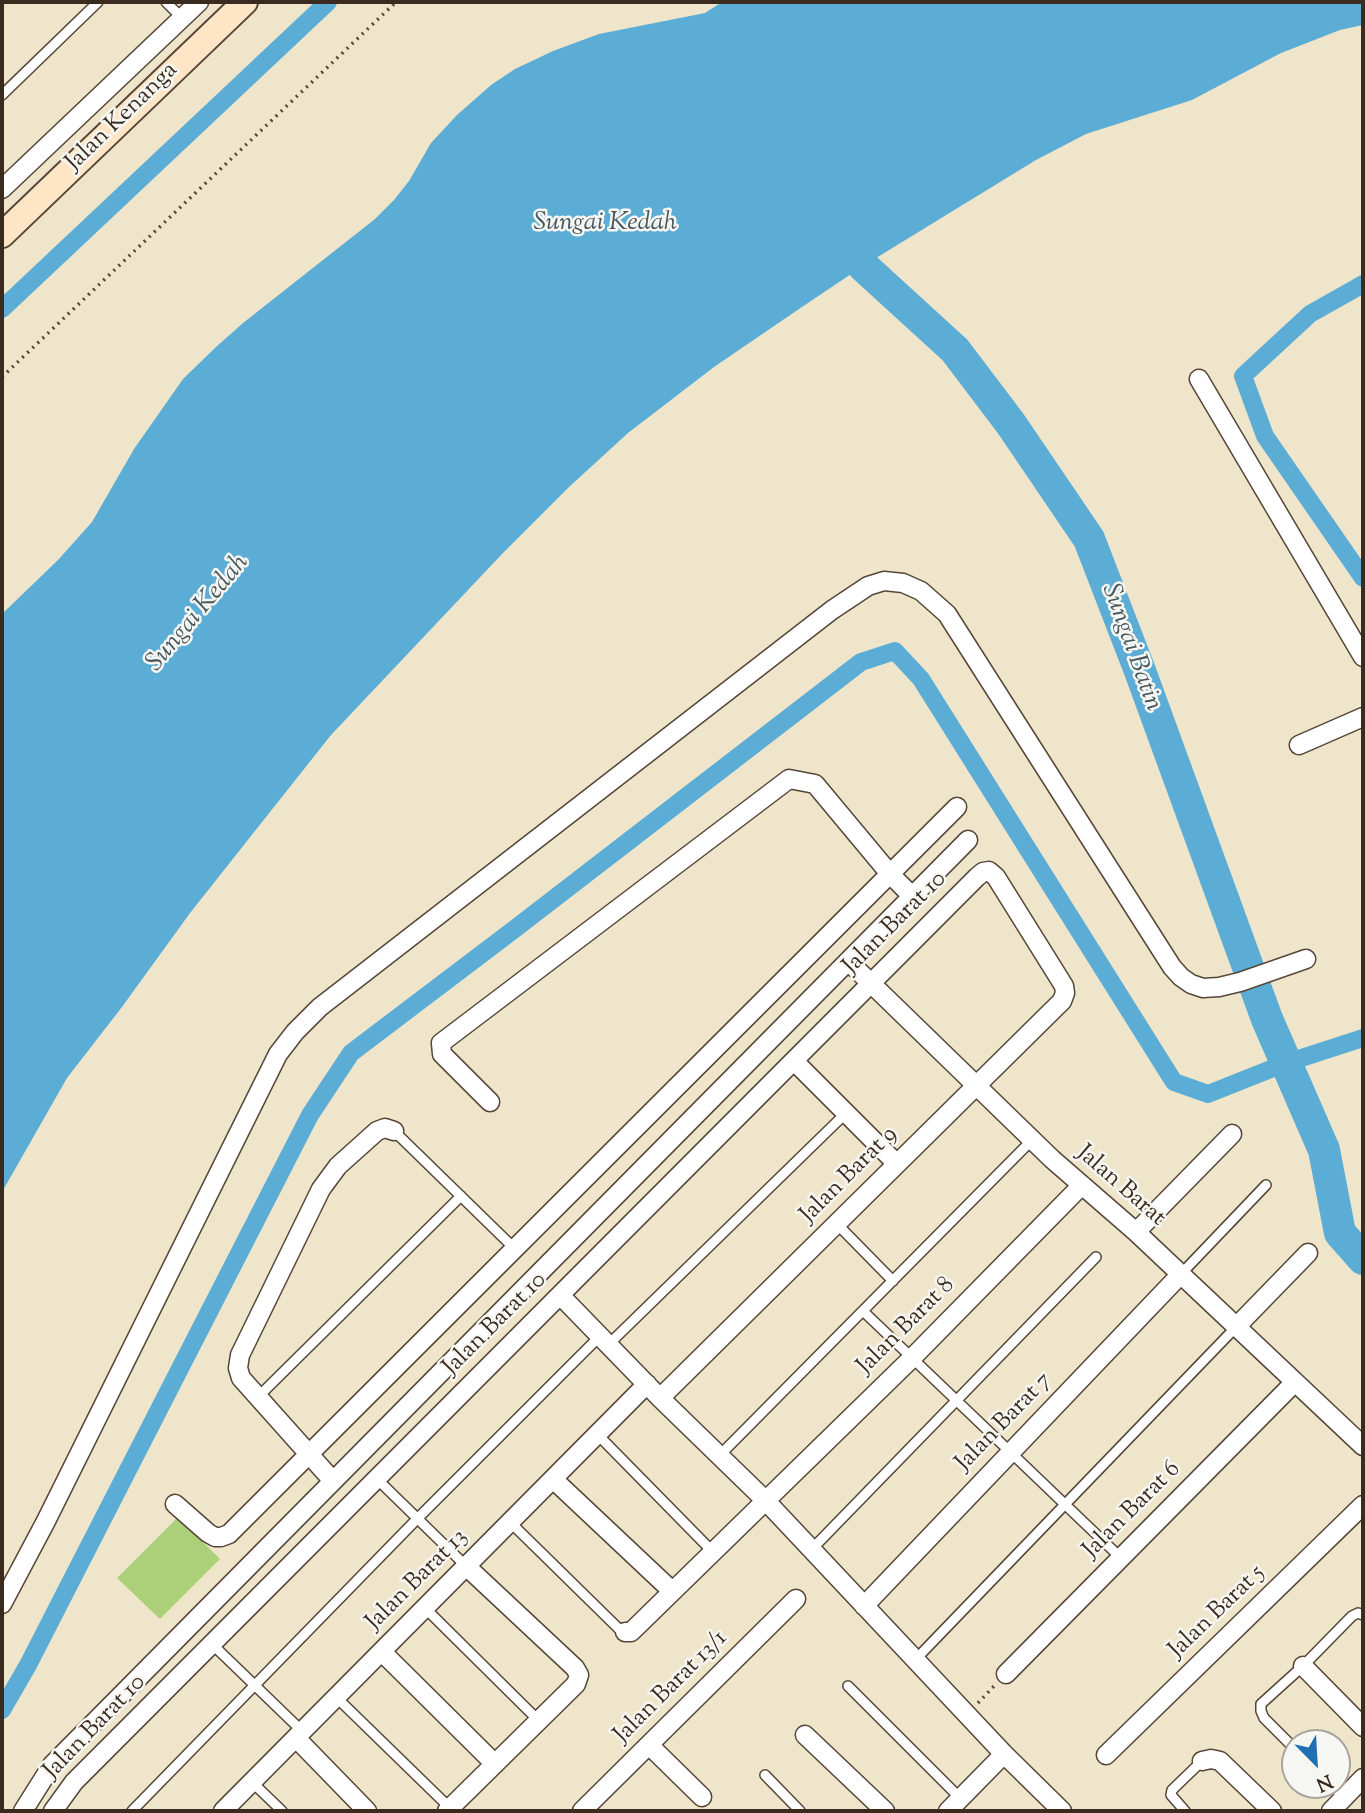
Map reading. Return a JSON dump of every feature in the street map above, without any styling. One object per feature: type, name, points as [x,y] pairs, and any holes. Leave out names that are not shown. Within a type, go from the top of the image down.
[{"type":"street","points":[[2,189],[199,2]]},
{"type":"street","name":"Jalan Kenanga","points":[[2,234],[245,2]]},
{"type":"street","points":[[1199,379],[1363,657]]},
{"type":"street","points":[[2,1604],[278,1054],[295,1032],[320,1007],[362,974],[832,610],[869,586],[884,581],[903,583],[921,591],[947,614],[1172,967],[1191,984],[1203,988],[1219,987],[1306,959]]},
{"type":"street","points":[[1299,745],[1363,717]]},
{"type":"street","points":[[491,1102],[442,1054],[441,1043],[789,779],[815,784],[890,874],[912,896]]},
{"type":"street","points":[[175,1504],[215,1537],[229,1534],[957,807]]},
{"type":"street","points":[[23,1811],[52,1765],[968,840]]},
{"type":"street","name":"Jalan Barat 10","points":[[53,1811],[74,1782],[983,872],[989,871],[996,877],[1064,986]]},
{"type":"street","name":"Jalan Barat","points":[[848,961],[1032,1140],[1136,1232],[1363,1446]]},
{"type":"street","name":"Jalan Barat 9","points":[[660,1398],[1062,1002],[1064,986]]},
{"type":"street","points":[[794,1060],[897,1164]]},
{"type":"street","points":[[333,1481],[241,1378],[238,1368],[240,1355],[321,1189],[338,1166],[377,1131],[385,1128],[394,1131]]},
{"type":"street","points":[[1136,1232],[1232,1134]]},
{"type":"street","name":"Jalan Barat 8","points":[[625,1632],[631,1632],[912,1358],[1082,1185]]},
{"type":"street","points":[[1237,1326],[1308,1253]]},
{"type":"street","name":"Jalan Barat 7","points":[[864,1606],[1181,1274]]},
{"type":"street","points":[[560,1295],[660,1398],[765,1500],[1004,1754],[1062,1811]]},
{"type":"street","name":"Jalan Barat 6","points":[[1006,1674],[1295,1382]]},
{"type":"street","name":"Jalan Barat 13","points":[[223,1811],[647,1384]]},
{"type":"street","points":[[553,1479],[672,1591]]},
{"type":"street","name":"Jalan Barat 5","points":[[1106,1755],[1363,1505]]},
{"type":"street","points":[[449,1809],[576,1685],[579,1675],[575,1668],[466,1566]]},
{"type":"street","name":"Jalan Barat 13/1","points":[[582,1811],[796,1599]]},
{"type":"street","points":[[382,1651],[495,1764]]},
{"type":"street","points":[[1303,1665],[1363,1727]]},
{"type":"street","points":[[299,1735],[367,1811]]},
{"type":"street","points":[[805,1735],[885,1811]]},
{"type":"street","points":[[649,1745],[702,1797]]},
{"type":"street","points":[[947,1811],[1004,1754]]},
{"type":"street","points":[[1202,1761],[1220,1761],[1272,1811]]},
{"type":"lane","points":[[2,95],[99,2]]},
{"type":"lane","points":[[166,2],[181,18]]},
{"type":"lane","points":[[132,1811],[417,1519],[846,1113]]},
{"type":"lane","points":[[394,1131],[515,1249]]},
{"type":"lane","points":[[719,1456],[1032,1140]]},
{"type":"lane","points":[[1181,1274],[1266,1185]]},
{"type":"lane","points":[[258,1397],[461,1196]]},
{"type":"lane","points":[[837,1224],[893,1281]]},
{"type":"lane","points":[[812,1549],[1096,1256]]},
{"type":"lane","points":[[863,1311],[1121,1558]]},
{"type":"lane","points":[[916,1659],[1237,1326]]},
{"type":"lane","points":[[597,1434],[712,1551]]},
{"type":"lane","points":[[377,1479],[466,1566]]},
{"type":"lane","points":[[510,1522],[625,1632]]},
{"type":"lane","points":[[425,1608],[538,1720]]},
{"type":"lane","points":[[1281,1735],[1264,1718],[1261,1704],[1352,1616],[1358,1613],[1363,1615]]},
{"type":"lane","points":[[212,1644],[255,1685],[299,1735]]},
{"type":"lane","points":[[848,1686],[960,1798]]},
{"type":"lane","points":[[336,1697],[449,1809]]},
{"type":"lane","points":[[1185,1811],[1171,1795],[1172,1790],[1202,1761]]},
{"type":"lane","points":[[765,1775],[800,1811]]},
{"type":"lane","points":[[252,1782],[282,1811]]},
{"type":"path","points":[[2,377],[396,2]]},
{"type":"path","points":[[966,1714],[1006,1674]]},
{"type":"green space","points":[[178,1517],[220,1559],[160,1619],[117,1578]]},
{"type":"water","name":"Sungai Kedah","points":[[722,2],[1363,2],[1363,25],[1340,30],[1281,53],[1192,100],[1086,134],[1036,160],[863,266],[714,367],[628,433],[502,554],[331,735],[190,913],[67,1078],[2,1192],[2,614],[58,560],[92,522],[134,449],[183,379],[243,323],[375,219],[409,181],[431,143],[491,85],[515,69],[553,51],[599,34],[705,13]]},
{"type":"waterway","points":[[2,309],[328,2]]},
{"type":"waterway","name":"Sungai Batin","points":[[844,226],[863,266],[955,350],[1011,424],[1089,539],[1267,1019],[1324,1150],[1340,1233],[1363,1259]]},
{"type":"waterway","points":[[1363,284],[1310,314],[1243,376],[1265,436],[1363,578]]},
{"type":"waterway","points":[[2,1710],[28,1665],[310,1115],[351,1053],[861,662],[895,651],[921,679],[1174,1082],[1208,1094],[1286,1063],[1363,1038]]}]
